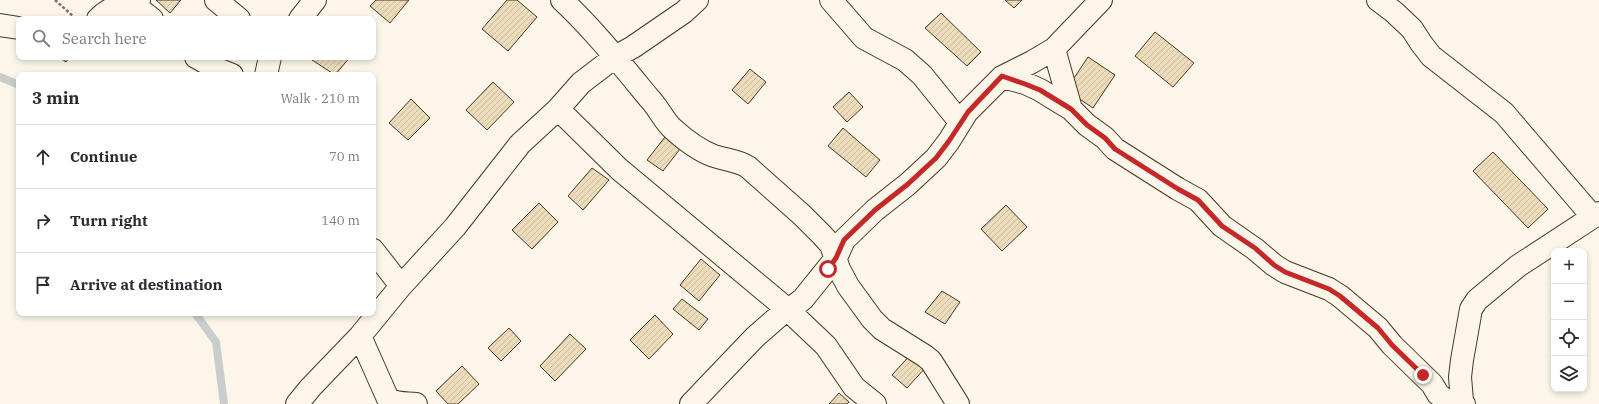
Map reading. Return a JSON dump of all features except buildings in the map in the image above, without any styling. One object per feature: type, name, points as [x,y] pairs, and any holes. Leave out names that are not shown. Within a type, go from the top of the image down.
[{"type":"street","points":[[216,0],[235,16]]},
{"type":"street","points":[[302,16],[315,0]]},
{"type":"street","points":[[562,0],[574,11],[652,100],[672,128],[699,148],[714,156],[740,162],[748,167],[822,235],[831,245],[839,268],[848,286],[872,319],[882,329],[925,356],[931,362],[958,404]]},
{"type":"street","points":[[297,404],[311,387],[360,336],[401,286],[455,227],[520,144],[558,109],[581,84],[615,57],[633,47],[684,12],[697,0]]},
{"type":"street","points":[[831,0],[864,38],[905,60],[922,75],[960,122]]},
{"type":"street","points":[[691,404],[755,337],[787,309],[803,299],[836,258],[844,240],[875,210],[908,184],[936,158],[968,112],[1002,76],[1032,62],[1054,49],[1101,0]]},
{"type":"street","points":[[1378,0],[1394,12],[1412,29],[1432,56],[1504,113],[1596,215],[1518,266],[1477,300],[1471,309],[1462,360],[1460,377],[1462,400],[1464,404]]},
{"type":"street","points":[[102,16],[110,10],[132,3],[149,16]]},
{"type":"street","points":[[0,25],[16,28]]},
{"type":"street","points":[[1054,49],[1071,109]]},
{"type":"street","points":[[201,60],[224,72]]},
{"type":"street","points":[[267,72],[269,60]]},
{"type":"street","points":[[1002,76],[1040,90],[1071,109],[1087,125],[1105,138],[1115,149],[1198,200],[1222,226],[1255,248],[1274,265],[1285,272],[1329,289],[1340,296],[1378,328],[1397,350],[1432,384],[1438,394],[1454,404]]},
{"type":"street","points":[[558,109],[619,169],[787,309],[826,346],[854,387],[875,404]]},
{"type":"street","points":[[376,254],[401,286]]},
{"type":"street","points":[[360,336],[388,399],[399,403],[416,404]]},
{"type":"path","points":[[55,0],[73,16]]},
{"type":"waterway","points":[[0,77],[16,84]]},
{"type":"waterway","points":[[197,316],[216,342],[224,404]]},
{"type":"route","points":[[828,269],[838,255],[844,240],[875,210],[908,184],[936,158],[968,112],[1002,76],[1040,90],[1071,109],[1087,125],[1105,138],[1115,149],[1198,200],[1222,226],[1255,248],[1274,265],[1285,272],[1329,289],[1340,296],[1378,328],[1392,345],[1423,375]]}]
